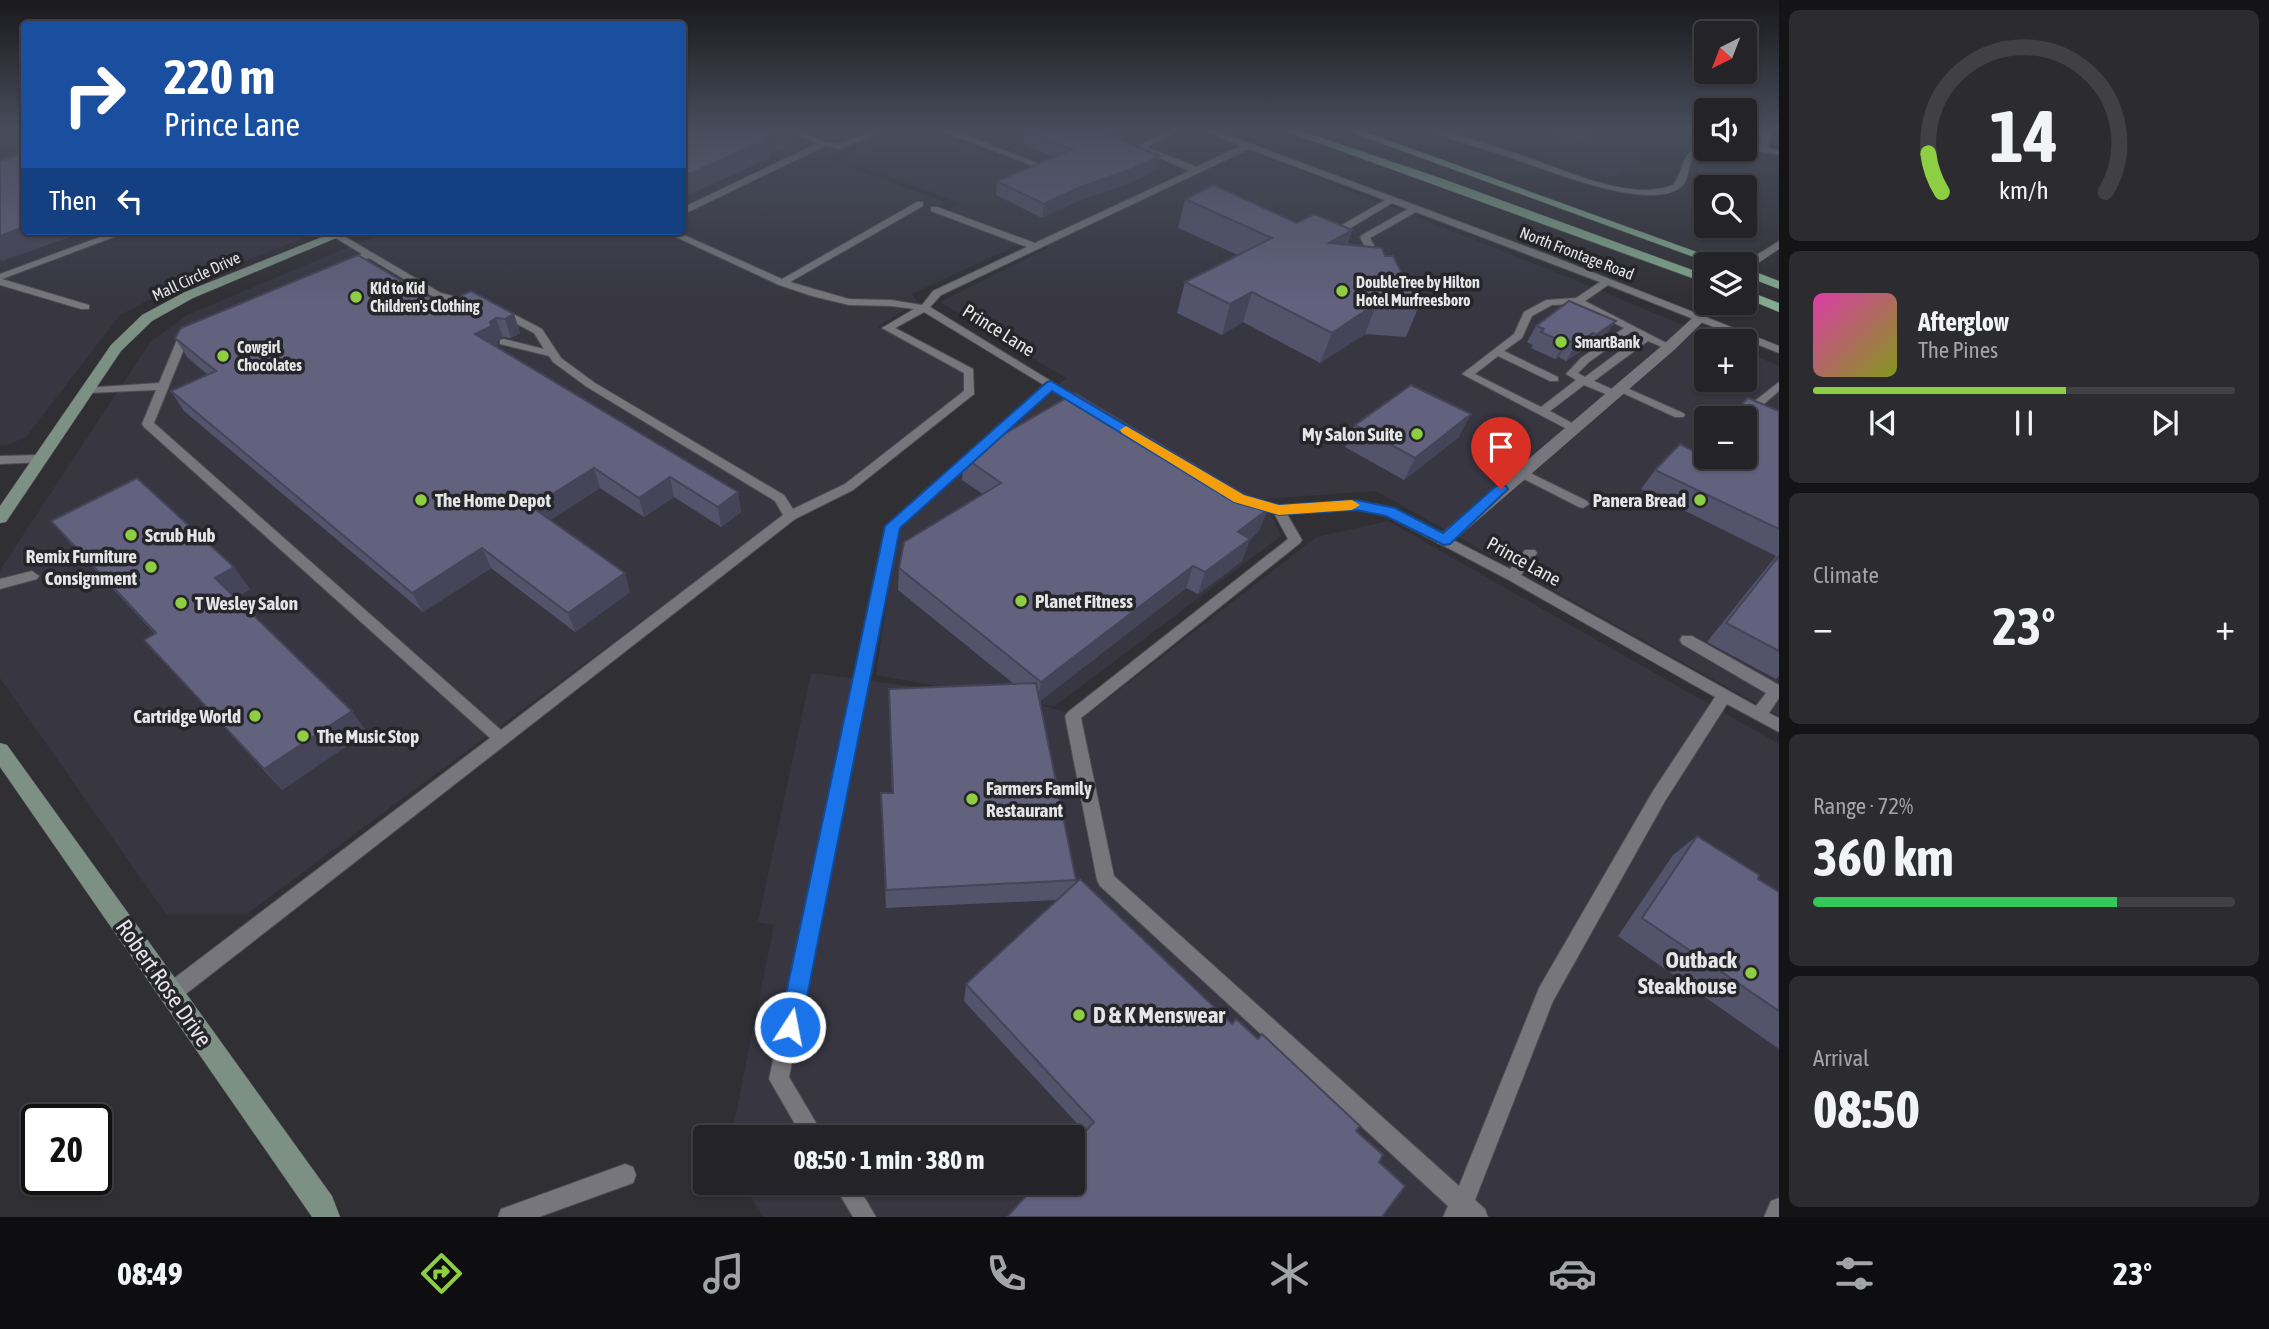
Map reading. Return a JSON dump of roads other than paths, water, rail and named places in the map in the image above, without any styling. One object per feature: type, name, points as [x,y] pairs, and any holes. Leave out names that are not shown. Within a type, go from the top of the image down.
[{"type":"main road","points":[[1454,187],[1694,275]]},
{"type":"main road","points":[[1509,187],[1694,253]]},
{"type":"main road","points":[[1757,275],[1779,285]]},
{"type":"main road","points":[[1757,299],[1779,308]]},
{"type":"street","name":"Mall Circle Drive","points":[[40,459],[116,348],[147,318],[189,295],[337,235]]},
{"type":"street","points":[[1757,261],[1779,244]]},
{"type":"street","points":[[1444,540],[1701,317]]},
{"type":"street","points":[[0,518],[40,459]]},
{"type":"street","name":"Robert Rose Drive","points":[[0,751],[322,1206],[326,1217]]},
{"type":"lane","points":[[686,210],[735,187]]},
{"type":"lane","points":[[171,993],[790,516],[849,487],[970,392],[969,371],[887,328],[924,308],[937,293],[1163,187]]},
{"type":"lane","name":"North Frontage Road","points":[[1360,187],[1701,317],[1779,350]]},
{"type":"lane","points":[[1609,187],[1648,192],[1672,190],[1676,187]]},
{"type":"lane","points":[[1320,228],[1343,228],[1392,199]]},
{"type":"lane","points":[[782,283],[920,204]]},
{"type":"lane","points":[[1348,256],[1358,260],[1368,258],[1369,245],[1365,237],[1416,208]]},
{"type":"lane","points":[[934,209],[1035,247]]},
{"type":"lane","points":[[0,279],[115,235]]},
{"type":"lane","points":[[344,235],[367,255],[455,307]]},
{"type":"lane","name":"Prince Lane","points":[[677,235],[782,283],[816,295],[849,302],[891,303],[924,308],[1098,414]]},
{"type":"lane","points":[[330,271],[367,255]]},
{"type":"lane","points":[[0,279],[85,307]]},
{"type":"lane","points":[[1578,301],[1608,281]]},
{"type":"lane","points":[[438,295],[461,298],[504,312],[538,331],[557,360],[592,385],[780,498],[790,516]]},
{"type":"lane","points":[[1573,427],[1467,374],[1518,336],[1528,314],[1550,302],[1578,301],[1669,347]]},
{"type":"lane","points":[[207,326],[183,337],[148,424],[501,739]]},
{"type":"lane","points":[[1542,412],[1638,333]]},
{"type":"lane","points":[[1638,333],[1585,360],[1571,374],[1679,415]]},
{"type":"lane","points":[[504,342],[553,354]]},
{"type":"lane","points":[[1497,352],[1554,379]]},
{"type":"lane","points":[[808,1125],[779,1079],[893,526],[1051,385]]},
{"type":"lane","points":[[1755,406],[1779,385]]},
{"type":"lane","points":[[87,390],[163,386]]},
{"type":"lane","points":[[0,460],[40,459]]},
{"type":"lane","points":[[1520,472],[1584,504]]},
{"type":"lane","name":"Prince Lane","points":[[1228,491],[1239,498],[1279,510],[1356,505],[1390,512],[1512,576],[1779,726]]},
{"type":"lane","points":[[1279,510],[1295,540],[1073,716],[1105,880],[1458,1210],[1477,1217]]},
{"type":"lane","points":[[1512,576],[1530,553]]},
{"type":"lane","points":[[0,584],[32,576]]},
{"type":"lane","points":[[1687,640],[1778,691],[1759,714]]},
{"type":"lane","points":[[1458,1210],[1546,995],[1659,796],[1725,695]]},
{"type":"lane","points":[[509,1217],[625,1175]]},
{"type":"lane","points":[[851,1195],[865,1217]]},
{"type":"lane","points":[[1775,1217],[1779,1209]]},
{"type":"place","name":"DoubleTree by Hilton Hotel Murfreesboro","points":[[1342,291]]},
{"type":"place","name":"KId to Kid Children's Clothing","points":[[356,297]]},
{"type":"place","name":"SmartBank","points":[[1561,342]]},
{"type":"place","name":"Cowgirl Chocolates","points":[[223,356]]},
{"type":"place","name":"My Salon Suite","points":[[1417,434]]},
{"type":"place","name":"The Home Depot","points":[[421,500]]},
{"type":"place","name":"Panera Bread","points":[[1700,500]]},
{"type":"place","name":"Scrub Hub","points":[[131,535]]},
{"type":"place","name":"Remix Furniture Consignment","points":[[151,567]]},
{"type":"place","name":"Planet Fitness","points":[[1021,601]]},
{"type":"place","name":"T Wesley Salon","points":[[181,603]]},
{"type":"place","name":"Cartridge World","points":[[255,716]]},
{"type":"place","name":"The Music Stop","points":[[303,736]]},
{"type":"place","name":"Farmers Family Restaurant","points":[[972,799]]},
{"type":"place","name":"Outback Steakhouse","points":[[1751,973]]},
{"type":"place","name":"D & K Menswear","points":[[1079,1015]]}]
